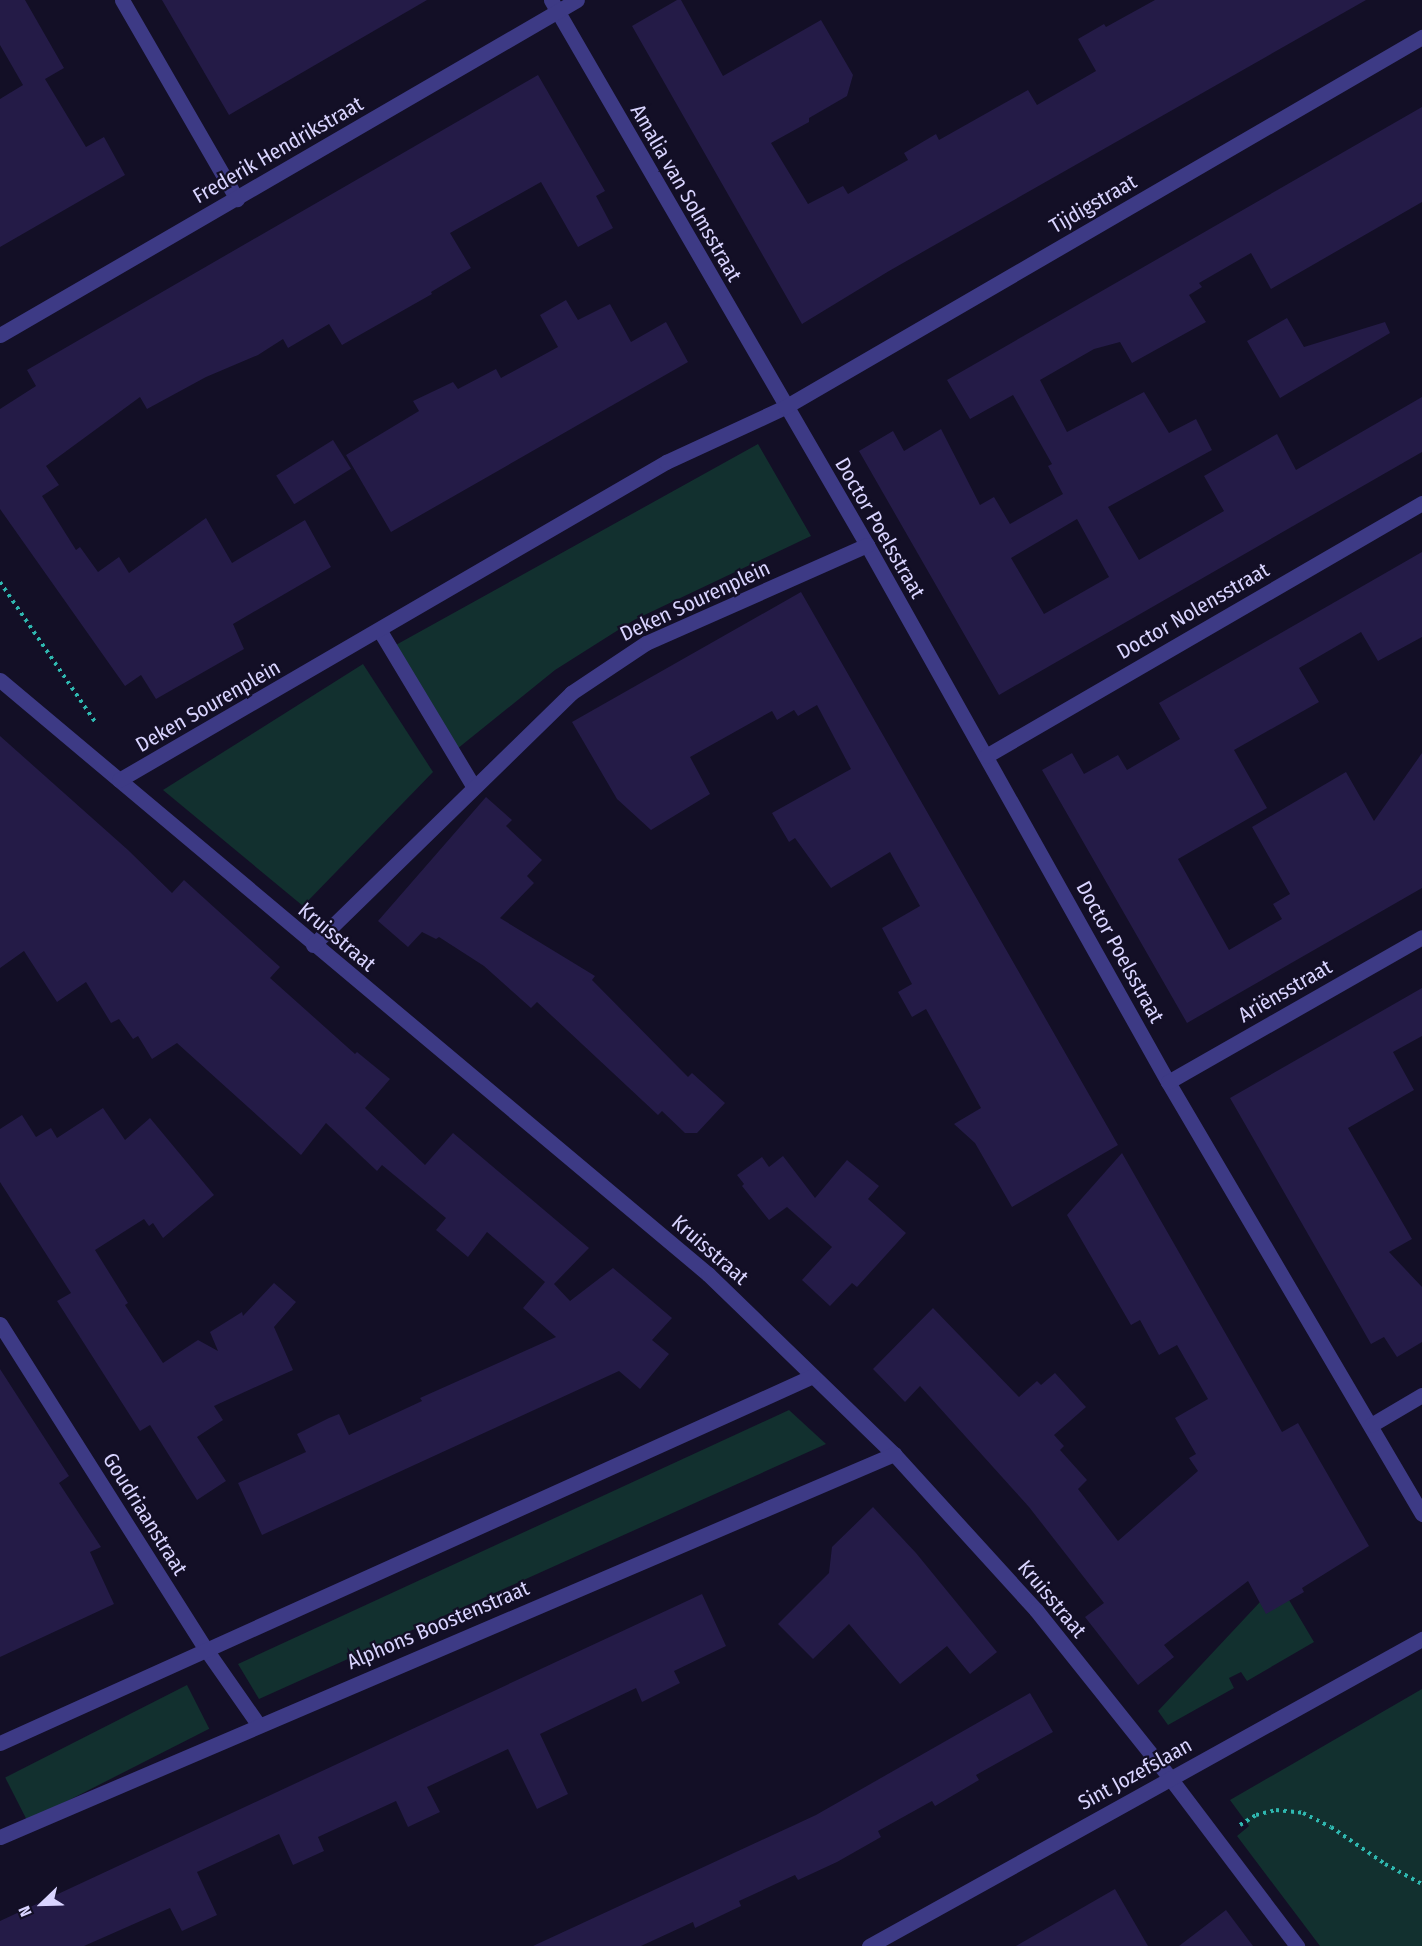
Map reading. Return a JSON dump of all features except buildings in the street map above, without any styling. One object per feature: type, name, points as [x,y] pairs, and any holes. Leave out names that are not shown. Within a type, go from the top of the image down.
[{"type":"street","points":[[122,0],[237,199]]},
{"type":"street","name":"Frederik Hendrikstraat","points":[[0,335],[237,199],[554,6],[577,0]]},
{"type":"street","name":"Amalia van Solmsstraat","points":[[554,6],[785,407]]},
{"type":"street","name":"Tijdigstraat","points":[[785,407],[1422,37]]},
{"type":"street","name":"Doctor Poelsstraat","points":[[785,407],[867,545],[1168,1082],[1422,1514]]},
{"type":"street","name":"Deken Sourenplein","points":[[119,780],[380,631],[666,462],[785,407]]},
{"type":"street","name":"Doctor Nolensstraat","points":[[986,756],[1422,503]]},
{"type":"street","name":"Deken Sourenplein","points":[[313,945],[473,786],[571,693],[646,643],[867,545]]},
{"type":"street","points":[[380,631],[473,786]]},
{"type":"street","name":"Kruisstraat","points":[[0,680],[313,945],[708,1274],[894,1454],[1036,1610],[1170,1778],[1297,1946]]},
{"type":"street","name":"Ariënsstraat","points":[[1168,1082],[1422,937]]},
{"type":"street","name":"Goudriaanstraat","points":[[0,1324],[207,1651],[258,1724]]},
{"type":"street","points":[[0,1743],[813,1376]]},
{"type":"street","points":[[1371,1425],[1422,1395]]},
{"type":"street","name":"Alphons Boostenstraat","points":[[0,1836],[894,1454]]},
{"type":"street","name":"Sint Jozefslaan","points":[[869,1946],[1422,1639]]},
{"type":"path","points":[[0,582],[97,724],[100,733]]},
{"type":"path","points":[[1216,1840],[1256,1815],[1276,1810],[1303,1813],[1331,1827],[1385,1864],[1422,1884]]},
{"type":"green space","points":[[758,444],[811,536],[634,620],[555,670],[457,749],[394,646]]},
{"type":"green space","points":[[363,664],[433,772],[303,906],[163,790]]},
{"type":"green space","points":[[789,1410],[826,1444],[259,1699],[238,1664]]},
{"type":"green space","points":[[1289,1600],[1314,1642],[1247,1681],[1241,1672],[1229,1678],[1234,1688],[1168,1725],[1158,1711],[1260,1602]]},
{"type":"green space","points":[[187,1685],[209,1729],[27,1821],[5,1778]]},
{"type":"green space","points":[[1422,1689],[1422,1946],[1320,1946],[1237,1836],[1249,1826],[1230,1800]]}]
